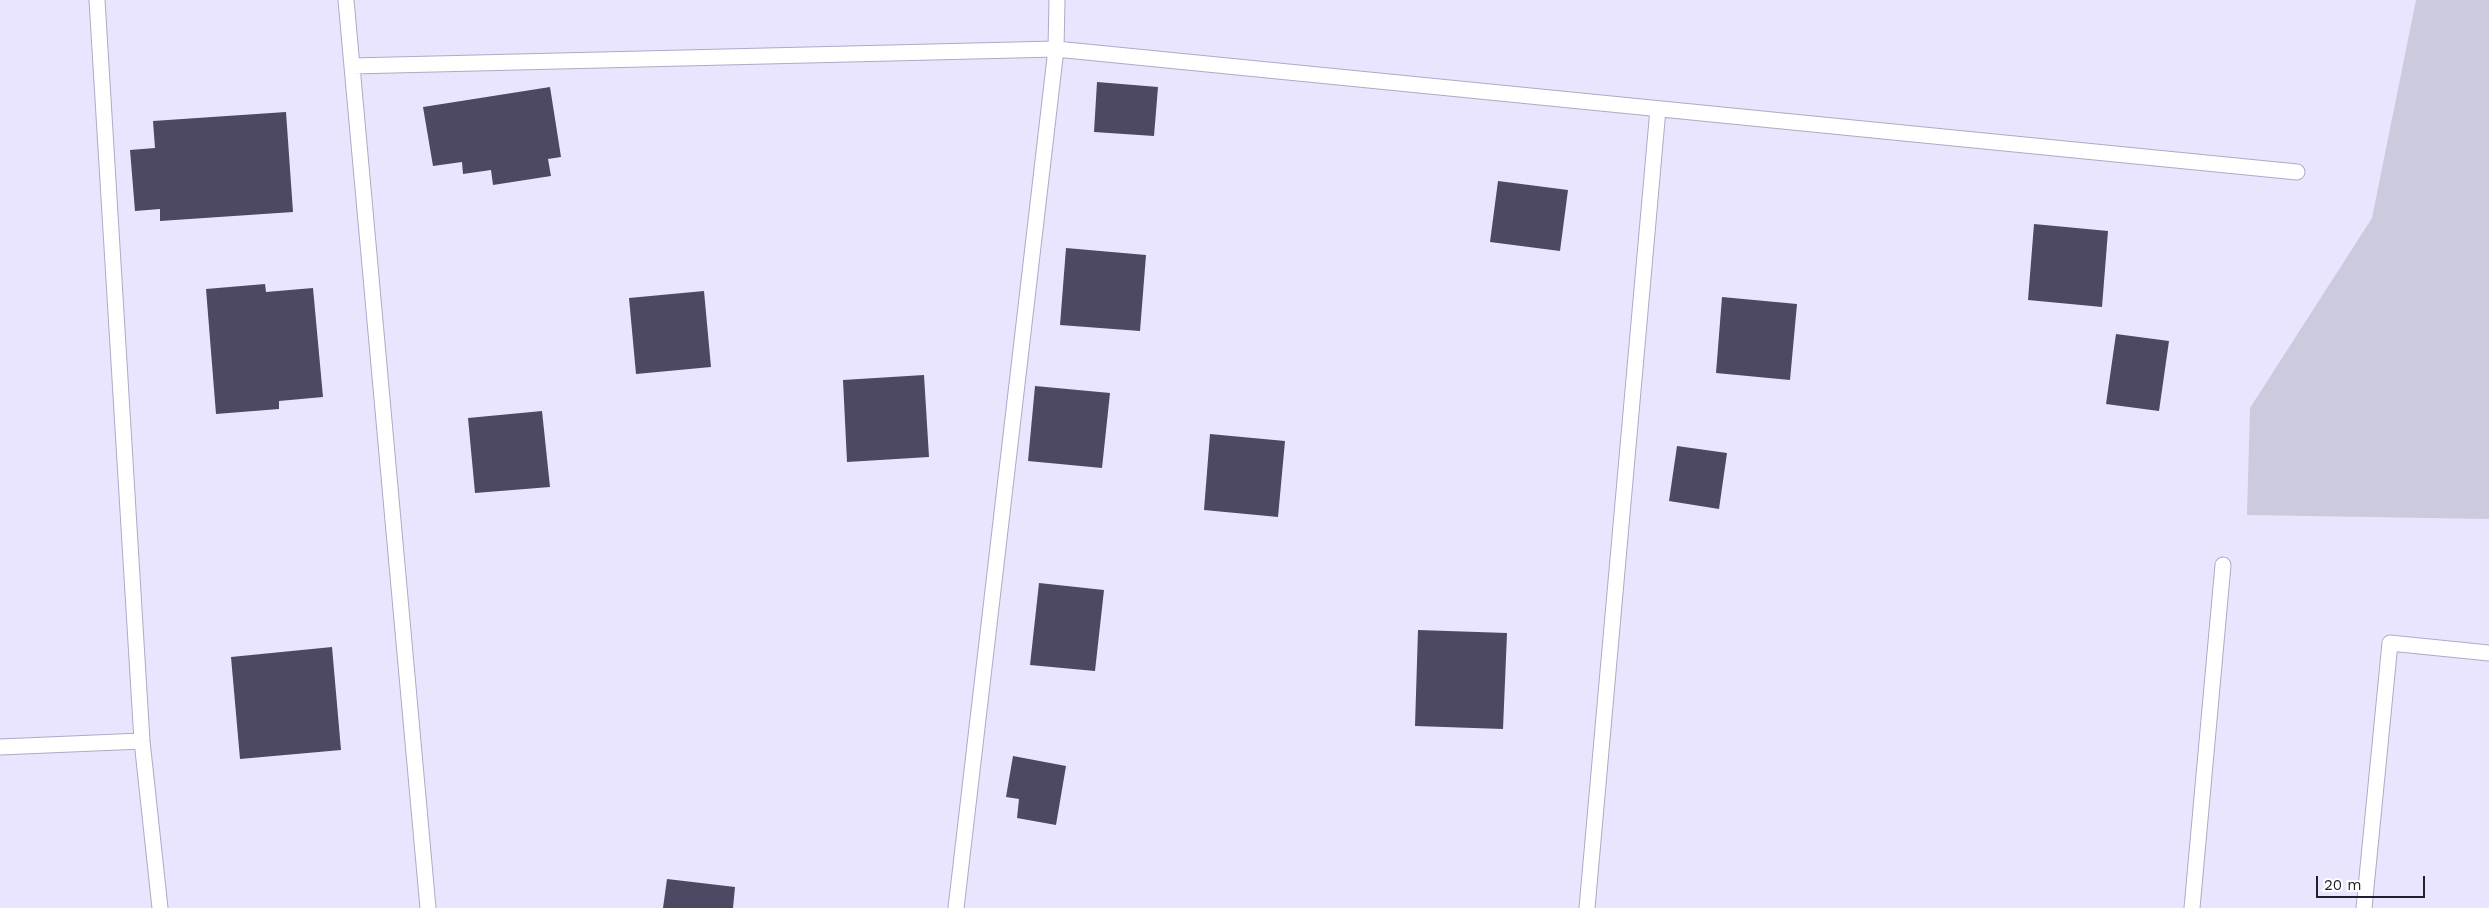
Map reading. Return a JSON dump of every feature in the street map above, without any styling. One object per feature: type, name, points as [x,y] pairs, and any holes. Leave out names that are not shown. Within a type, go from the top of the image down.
[{"type":"lane","points":[[97,0],[142,741],[160,908]]},
{"type":"lane","points":[[346,0],[428,908]]},
{"type":"lane","points":[[956,908],[1056,49],[1058,0]]},
{"type":"lane","points":[[352,66],[1056,49],[2297,172]]},
{"type":"lane","points":[[1587,908],[1658,109]]},
{"type":"lane","points":[[2192,908],[2223,565]]},
{"type":"lane","points":[[2364,908],[2390,643],[2489,653]]},
{"type":"lane","points":[[0,746],[142,741]]},
{"type":"shaded area","points":[[2416,0],[2489,0],[2489,519],[2247,515],[2250,408],[2372,218]]},
{"type":"building","points":[[1097,82],[1158,87],[1154,136],[1094,132]]},
{"type":"building","points":[[550,87],[561,157],[548,159],[551,176],[493,185],[491,170],[463,174],[462,162],[433,166],[423,107]]},
{"type":"building","points":[[286,112],[293,212],[160,221],[160,209],[135,211],[130,150],[155,148],[153,121]]},
{"type":"building","points":[[1498,181],[1568,190],[1560,251],[1490,242]]},
{"type":"building","points":[[2034,224],[2108,231],[2102,307],[2028,300]]},
{"type":"building","points":[[1066,248],[1146,255],[1140,331],[1060,325]]},
{"type":"building","points":[[265,284],[266,292],[313,288],[323,397],[279,401],[279,409],[216,414],[206,289]]},
{"type":"building","points":[[704,291],[711,367],[636,374],[629,298]]},
{"type":"building","points":[[1722,297],[1797,304],[1790,380],[1716,373]]},
{"type":"building","points":[[2116,334],[2169,341],[2159,411],[2106,404]]},
{"type":"building","points":[[924,375],[929,457],[847,462],[843,380]]},
{"type":"building","points":[[1035,386],[1110,393],[1102,468],[1028,461]]},
{"type":"building","points":[[542,411],[550,487],[475,493],[468,418]]},
{"type":"building","points":[[1210,434],[1285,441],[1278,517],[1204,510]]},
{"type":"building","points":[[1677,446],[1727,453],[1719,509],[1669,501]]},
{"type":"building","points":[[1039,583],[1104,590],[1095,671],[1030,665]]},
{"type":"building","points":[[1418,630],[1507,633],[1503,729],[1415,726]]},
{"type":"building","points":[[332,647],[341,750],[240,759],[231,657]]},
{"type":"building","points":[[1013,756],[1066,766],[1056,825],[1017,818],[1019,799],[1006,797]]},
{"type":"building","points":[[667,879],[735,887],[733,908],[663,908]]}]
